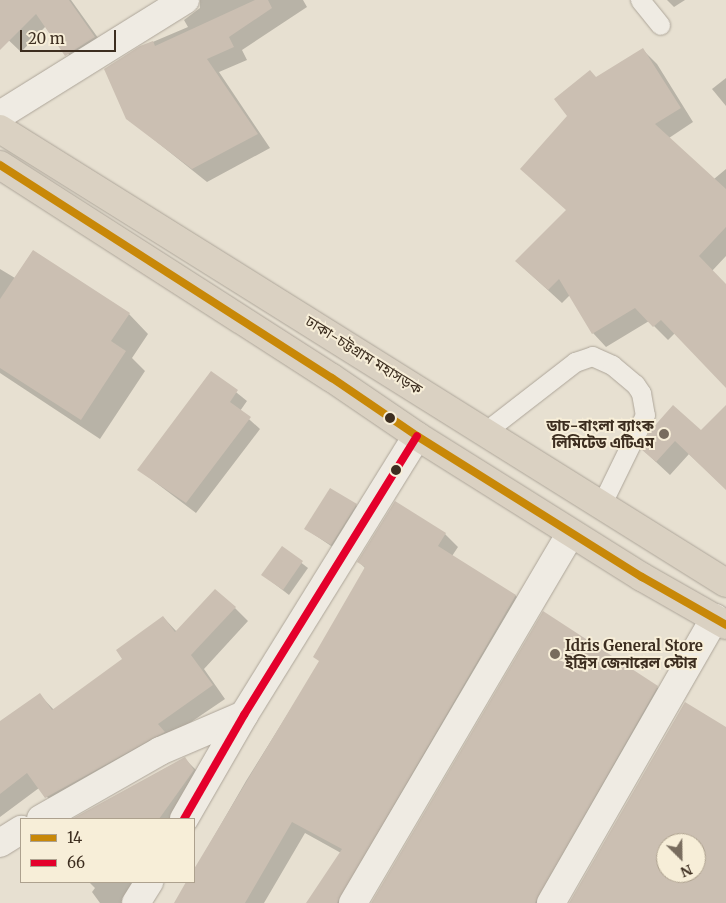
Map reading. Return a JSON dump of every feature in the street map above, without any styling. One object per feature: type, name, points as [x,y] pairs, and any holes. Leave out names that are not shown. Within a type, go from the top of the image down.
[{"type":"highway","name":"ঢাকা-চট্টগ্রাম মহাসড়ক","points":[[0,129],[602,503],[726,583]]},
{"type":"highway","points":[[0,165],[324,373],[417,436],[571,533],[721,622]]},
{"type":"street","points":[[0,115],[185,0]]},
{"type":"street","points":[[185,818],[244,715],[417,436]]},
{"type":"street","points":[[353,903],[571,533]]},
{"type":"street","points":[[551,903],[721,622]]},
{"type":"street","points":[[43,818],[160,751],[244,715]]},
{"type":"street","points":[[0,843],[20,831]]},
{"type":"street","points":[[136,903],[148,883]]},
{"type":"lane","points":[[640,0],[660,25]]},
{"type":"lane","points":[[486,431],[575,362],[592,356],[612,365],[638,388],[645,415],[602,503]]},
{"type":"building","points":[[0,0],[69,0],[95,37],[65,56],[36,14],[0,50]]},
{"type":"building","points":[[255,0],[268,0],[272,8],[229,37],[234,47],[207,59],[258,134],[192,169],[126,119],[104,69],[140,46],[153,41],[155,46]]},
{"type":"building","points":[[643,48],[681,108],[655,124],[726,189],[726,227],[699,256],[726,284],[726,388],[661,320],[653,327],[635,308],[592,334],[559,279],[548,290],[515,261],[566,210],[520,169],[567,116],[554,99],[590,70],[596,77]]},
{"type":"building","points":[[33,250],[130,313],[111,341],[126,351],[81,420],[0,368],[0,299]]},
{"type":"building","points":[[211,371],[238,390],[230,402],[251,417],[186,503],[137,470]]},
{"type":"building","points":[[673,405],[701,430],[726,405],[726,490],[675,441],[656,462],[641,449],[650,431]]},
{"type":"building","points":[[330,488],[357,504],[331,545],[304,529]]},
{"type":"building","points":[[395,501],[446,533],[438,546],[516,595],[337,903],[306,903],[342,849],[292,822],[245,903],[174,903],[185,883],[195,883],[195,867],[319,661],[313,657],[365,567],[357,562]]},
{"type":"building","points":[[282,546],[303,561],[283,590],[261,575]]},
{"type":"building","points":[[215,589],[236,607],[191,655],[213,685],[158,724],[165,732],[45,798],[27,773],[0,794],[0,721],[40,693],[52,710],[122,659],[116,650],[163,616],[175,632]]},
{"type":"building","points":[[543,611],[658,686],[535,903],[371,903]]},
{"type":"building","points":[[685,702],[726,727],[726,903],[569,903]]},
{"type":"building","points":[[185,757],[194,770],[160,818],[74,818]]},
{"type":"transit line","name":"14","points":[[0,165],[332,378],[417,436],[642,577],[726,625]]},
{"type":"transit line","name":"66","points":[[185,818],[244,715],[417,436]]},
{"type":"place","name":"ডাচ-বাংলা ব্যাংক লিমিটেড এটিএম","points":[[664,434]]},
{"type":"place","name":"Idris General Store ইদ্রিস জেনারেল স্টোর","points":[[555,654]]}]
